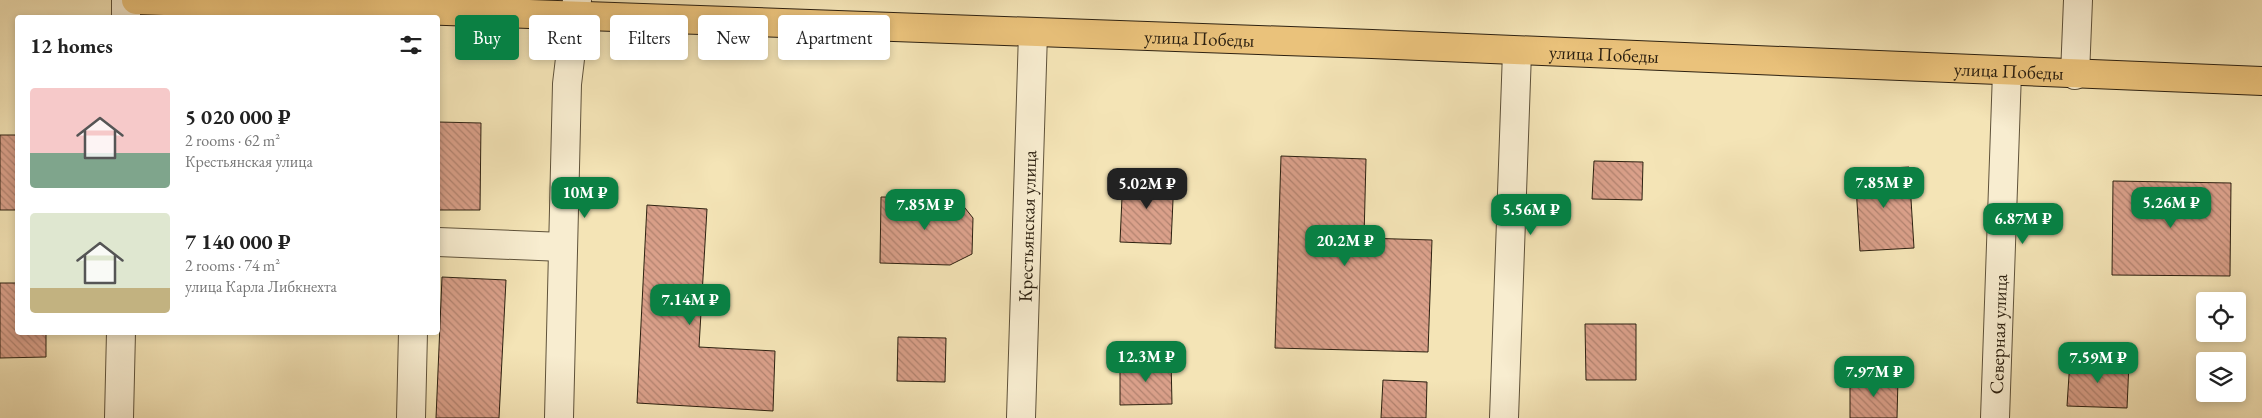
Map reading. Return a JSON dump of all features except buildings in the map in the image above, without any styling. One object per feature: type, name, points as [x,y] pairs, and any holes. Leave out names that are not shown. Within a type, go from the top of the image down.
[{"type":"main road","name":"улица Победы","points":[[136,0],[576,8],[1033,33],[1372,44],[1517,52],[2262,81]]},
{"type":"street","points":[[126,0],[126,15]]},
{"type":"street","points":[[2076,74],[2078,0]]},
{"type":"street","points":[[558,418],[567,84],[576,8]]},
{"type":"street","name":"Крестьянская улица","points":[[1020,418],[1033,33]]},
{"type":"street","points":[[1504,418],[1517,52]]},
{"type":"street","name":"Северная улица","points":[[1995,418],[2007,72]]},
{"type":"street","points":[[440,242],[563,247]]},
{"type":"street","points":[[119,418],[121,335]]},
{"type":"street","points":[[411,418],[413,335]]}]
